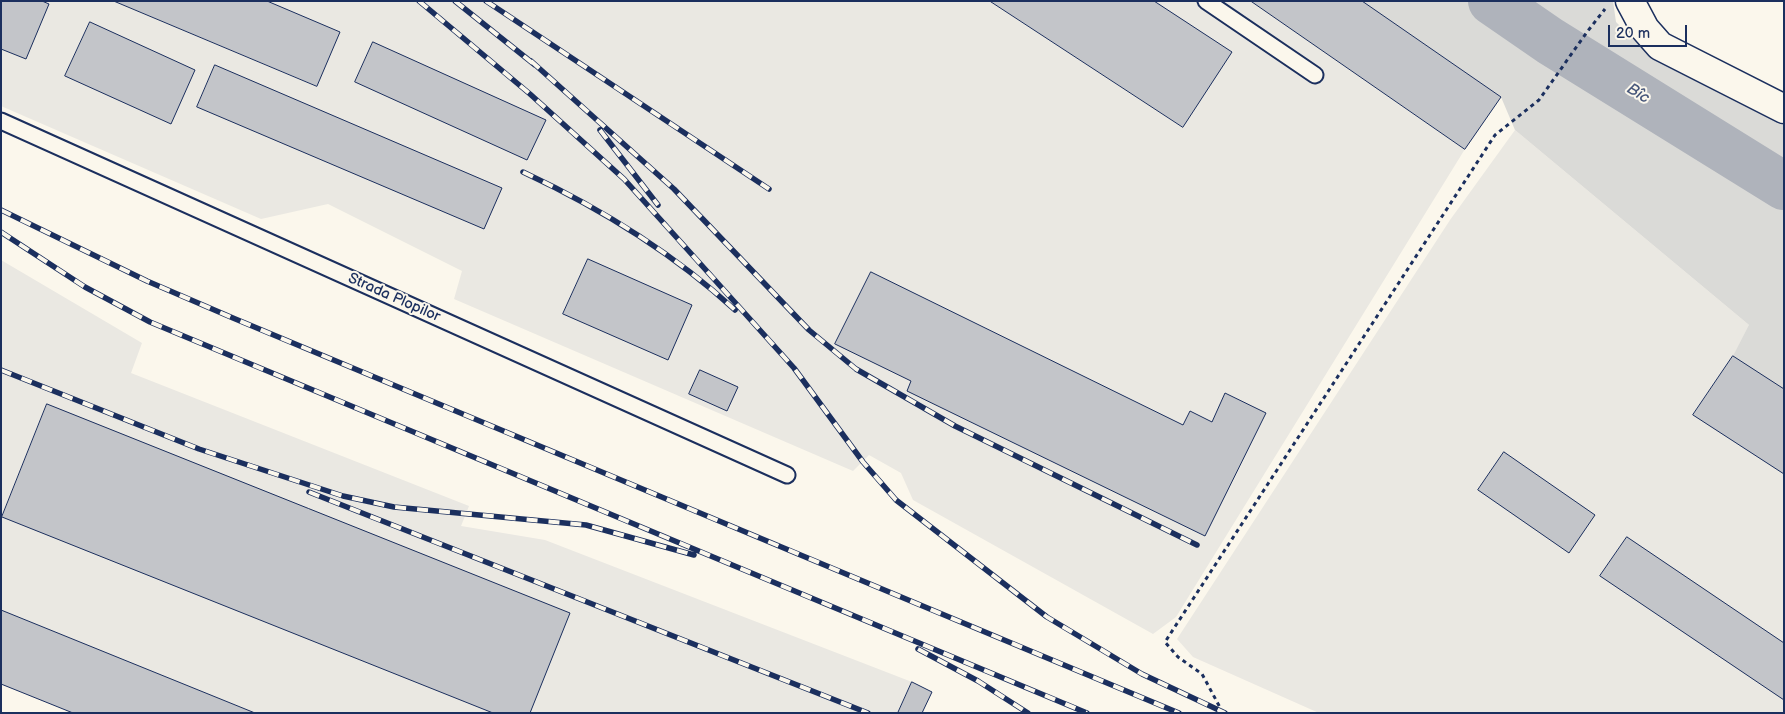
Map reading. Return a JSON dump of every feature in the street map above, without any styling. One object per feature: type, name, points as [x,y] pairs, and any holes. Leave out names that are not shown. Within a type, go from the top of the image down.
[{"type":"street","points":[[1630,1],[1645,29],[1660,46],[1784,109]]},
{"type":"lane","points":[[1206,1],[1315,75]]},
{"type":"lane","name":"Strada Plopilor","points":[[1,121],[787,475]]},
{"type":"path","points":[[1223,713],[1202,674],[1178,657],[1165,642],[1494,135],[1539,100],[1587,32],[1612,1]]},
{"type":"shaded area","points":[[1,1],[1362,1],[1501,97],[1465,149],[1176,617],[1153,634],[913,500],[901,473],[869,455],[853,471],[454,299],[462,271],[328,204],[261,219],[1,106]]},
{"type":"shaded area","points":[[1362,1],[1613,1],[1616,22],[1647,53],[1784,125],[1784,389],[1733,356],[1749,325],[1515,130],[1501,97]]},
{"type":"shaded area","points":[[1515,130],[1749,325],[1784,389],[1784,713],[1319,713],[1193,657],[1177,639],[1450,220]]},
{"type":"shaded area","points":[[1,260],[142,343],[131,373],[469,506],[461,526],[545,540],[912,682],[932,692],[922,713],[74,713],[1,684]]},
{"type":"building","points":[[1,1],[42,1],[49,4],[26,59],[1,49]]},
{"type":"building","points":[[114,1],[267,1],[340,32],[317,86]]},
{"type":"building","points":[[990,1],[1154,1],[1232,52],[1183,127]]},
{"type":"building","points":[[1251,1],[1362,1],[1501,97],[1465,149]]},
{"type":"building","points":[[90,22],[195,70],[171,124],[65,76]]},
{"type":"building","points":[[373,42],[546,120],[527,160],[355,82]]},
{"type":"building","points":[[215,65],[502,188],[484,229],[197,107]]},
{"type":"building","points":[[588,259],[692,305],[668,360],[563,314]]},
{"type":"building","points":[[871,272],[1183,425],[1190,411],[1212,422],[1225,393],[1266,413],[1205,536],[907,391],[911,381],[835,344]]},
{"type":"building","points":[[1733,356],[1784,389],[1784,474],[1693,415]]},
{"type":"building","points":[[700,370],[738,387],[727,411],[689,394]]},
{"type":"building","points":[[47,404],[570,613],[530,713],[493,713],[2,517]]},
{"type":"building","points":[[1504,452],[1595,515],[1569,553],[1478,490]]},
{"type":"building","points":[[1627,537],[1784,643],[1784,700],[1600,576]]},
{"type":"building","points":[[1,610],[255,713],[73,713],[1,684]]},
{"type":"building","points":[[912,682],[932,692],[922,713],[898,713]]},
{"type":"waterway","name":"Bîc","points":[[1492,1],[1550,41],[1784,186]]},
{"type":"railway","points":[[419,1],[530,94],[624,179],[794,368],[863,462],[896,500],[1047,617],[1142,674],[1225,713]]},
{"type":"railway","points":[[455,1],[535,65]]},
{"type":"railway","points":[[486,1],[769,189]]},
{"type":"railway","points":[[531,61],[674,189],[809,330],[856,369],[955,426],[1197,545]]},
{"type":"railway","points":[[600,130],[658,205]]},
{"type":"railway","points":[[523,172],[607,216],[661,250],[735,310]]},
{"type":"railway","points":[[1,210],[147,281],[233,318],[1179,713]]},
{"type":"railway","points":[[1,232],[85,287],[150,322],[1087,713]]},
{"type":"railway","points":[[1,370],[199,449],[343,496],[394,507],[586,525],[694,555]]},
{"type":"railway","points":[[309,492],[868,713]]},
{"type":"railway","points":[[918,649],[978,681],[1028,713]]}]
